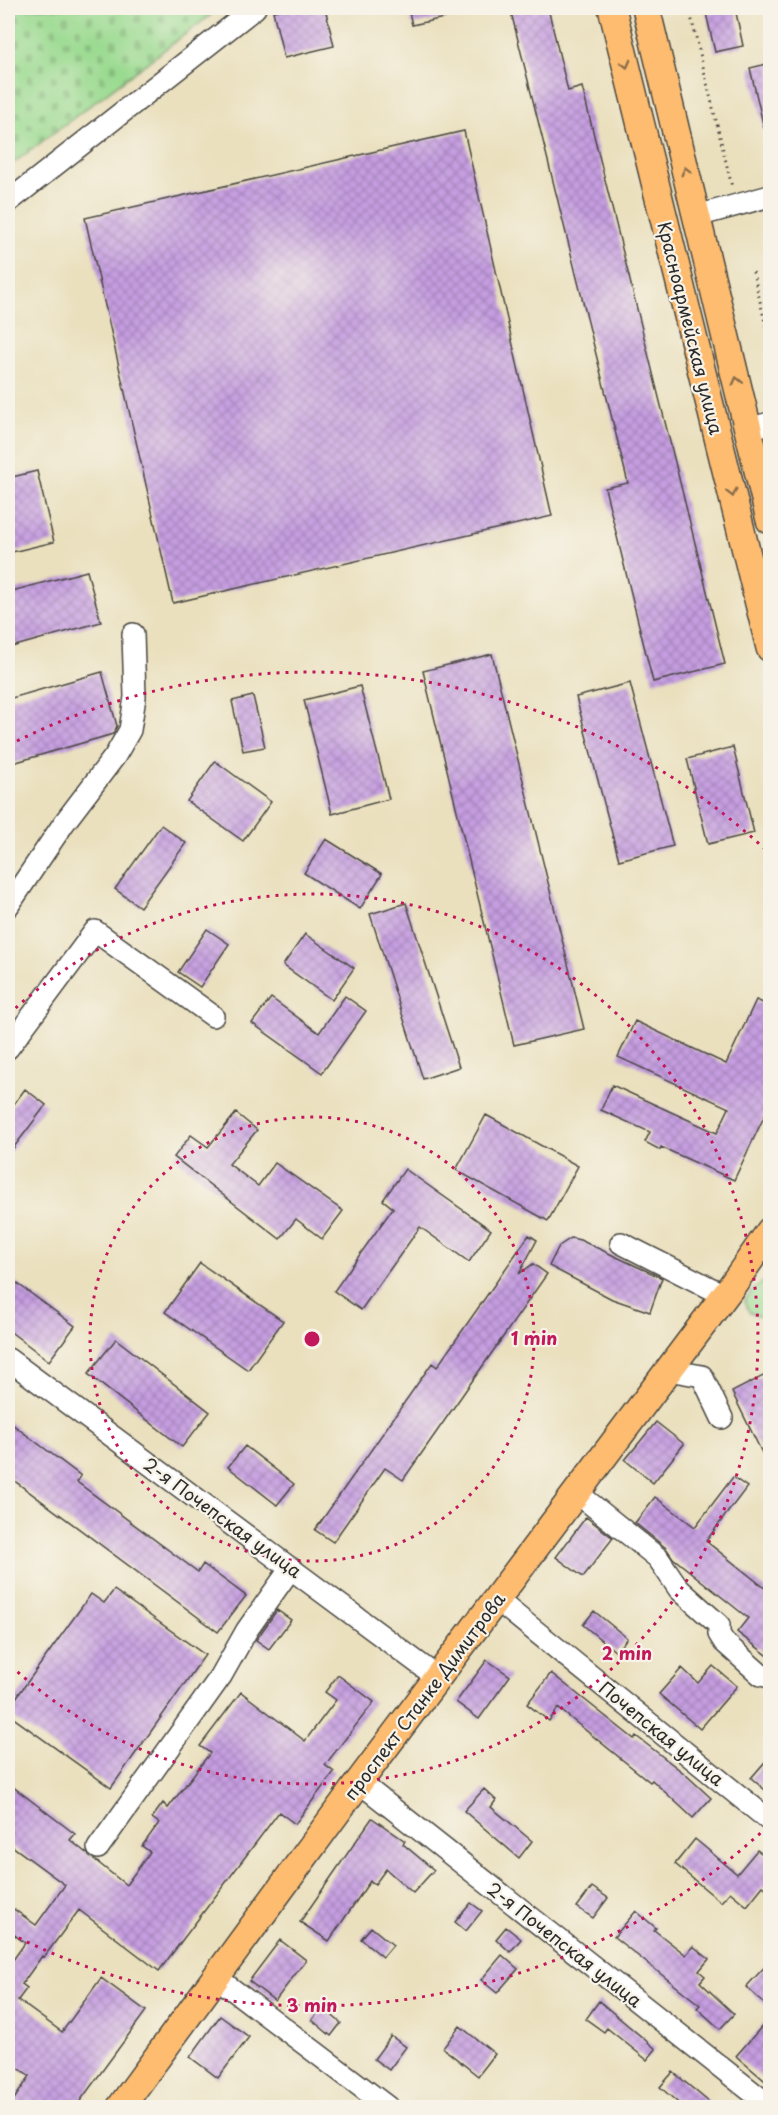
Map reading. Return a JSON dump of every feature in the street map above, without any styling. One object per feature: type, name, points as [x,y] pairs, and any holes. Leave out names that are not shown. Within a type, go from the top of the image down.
[{"type":"main road","name":"Красноармейская улица","points":[[612,8],[771,648]]},
{"type":"main road","name":"Красноармейская улица","points":[[646,8],[697,216],[760,426],[771,520]]},
{"type":"main road","name":"проспект Станке Димитрова","points":[[120,2108],[359,1782],[771,1231]]},
{"type":"main road","name":"проспект Станке Димитрова","points":[[727,1291],[771,1267]]},
{"type":"street","points":[[8,202],[255,8]]},
{"type":"street","points":[[697,216],[771,196]]},
{"type":"street","points":[[8,906],[64,823],[115,756],[130,730],[135,697],[133,634]]},
{"type":"street","points":[[8,1047],[95,931],[213,1016]]},
{"type":"street","points":[[621,1243],[727,1291]]},
{"type":"street","name":"2-я Почепская улица","points":[[8,1359],[437,1677]]},
{"type":"street","points":[[668,1370],[702,1376],[722,1418]]},
{"type":"street","points":[[576,1492],[658,1558],[679,1589],[718,1625],[719,1634],[724,1642],[761,1675],[771,1677]]},
{"type":"street","points":[[98,1848],[221,1676],[247,1630],[291,1568]]},
{"type":"street","name":"Почепская улица","points":[[497,1600],[771,1821]]},
{"type":"street","name":"2-я Почепская улица","points":[[359,1782],[771,2106]]},
{"type":"street","points":[[216,1977],[389,2108]]},
{"type":"path","points":[[689,8],[736,205]]},
{"type":"path","points":[[753,272],[771,343]]},
{"type":"green space","points":[[8,8],[220,8],[8,167]]},
{"type":"green space","points":[[770,1277],[770,1315],[764,1318],[749,1312],[744,1301],[754,1289]]},
{"type":"building","points":[[289,8],[325,8],[334,46],[284,58],[273,11]]},
{"type":"building","points":[[408,8],[461,8],[462,14],[412,25]]},
{"type":"building","points":[[510,8],[548,8],[568,91],[582,87],[725,664],[653,682],[605,488],[628,483]]},
{"type":"building","points":[[735,8],[743,46],[715,52],[706,13]]},
{"type":"building","points":[[771,63],[771,128],[764,128],[750,68]]},
{"type":"building","points":[[464,131],[552,516],[173,603],[85,218]]},
{"type":"building","points":[[37,471],[54,542],[8,553],[8,478]]},
{"type":"building","points":[[87,571],[101,622],[8,648],[8,592]]},
{"type":"building","points":[[492,654],[584,1029],[514,1045],[423,671]]},
{"type":"building","points":[[102,672],[117,726],[113,734],[13,763],[8,745],[8,699]]},
{"type":"building","points":[[630,683],[673,846],[619,860],[576,697]]},
{"type":"building","points":[[360,686],[389,799],[332,814],[304,700]]},
{"type":"building","points":[[253,696],[265,747],[243,751],[232,701]]},
{"type":"building","points":[[733,747],[754,833],[708,844],[687,759]]},
{"type":"building","points":[[215,761],[271,802],[243,841],[187,801]]},
{"type":"building","points":[[161,825],[186,843],[140,907],[115,889]]},
{"type":"building","points":[[326,839],[382,874],[360,909],[304,873]]},
{"type":"building","points":[[406,903],[459,1067],[423,1079],[370,914]]},
{"type":"building","points":[[207,929],[229,944],[200,987],[178,972]]},
{"type":"building","points":[[305,934],[354,968],[332,1000],[283,965]]},
{"type":"building","points":[[345,996],[366,1011],[322,1073],[252,1023],[271,998],[319,1033]]},
{"type":"building","points":[[756,1000],[771,1006],[771,1102],[734,1180],[661,1147],[660,1150],[645,1142],[650,1132],[601,1110],[612,1085],[717,1133],[729,1108],[618,1057],[635,1021],[726,1064]]},
{"type":"building","points":[[25,1089],[46,1105],[8,1155],[8,1112]]},
{"type":"building","points":[[236,1113],[257,1130],[229,1164],[258,1186],[275,1163],[343,1211],[322,1239],[296,1219],[280,1239],[174,1157],[191,1135],[208,1147]]},
{"type":"building","points":[[486,1115],[578,1166],[548,1221],[456,1170]]},
{"type":"building","points":[[405,1169],[491,1230],[469,1262],[420,1227],[361,1310],[334,1291],[393,1208],[383,1200]]},
{"type":"building","points":[[529,1235],[537,1240],[519,1274],[533,1264],[547,1274],[403,1480],[385,1468],[333,1542],[315,1530],[432,1363],[437,1367]]},
{"type":"building","points":[[571,1238],[662,1278],[650,1312],[612,1299],[549,1266],[559,1246]]},
{"type":"building","points":[[200,1263],[283,1321],[248,1370],[165,1312]]},
{"type":"building","points":[[14,1281],[75,1326],[49,1361],[8,1330],[8,1289]]},
{"type":"building","points":[[116,1339],[210,1412],[182,1447],[88,1374]]},
{"type":"building","points":[[771,1372],[771,1471],[732,1392]]},
{"type":"building","points":[[8,1421],[81,1476],[77,1482],[198,1572],[203,1564],[246,1596],[218,1632],[8,1476]]},
{"type":"building","points":[[656,1422],[684,1444],[653,1483],[625,1460]]},
{"type":"building","points":[[245,1446],[294,1484],[277,1505],[228,1467]]},
{"type":"building","points":[[733,1477],[747,1487],[706,1541],[771,1593],[771,1658],[737,1632],[748,1618],[673,1558],[666,1548],[635,1523],[655,1497],[695,1527]]},
{"type":"building","points":[[586,1517],[613,1538],[583,1577],[556,1557]]},
{"type":"building","points":[[114,1590],[205,1655],[111,1788],[8,1714],[8,1709],[91,1594],[104,1603]]},
{"type":"building","points":[[277,1610],[291,1620],[269,1649],[256,1640]]},
{"type":"building","points":[[594,1611],[627,1638],[616,1652],[583,1625]]},
{"type":"building","points":[[487,1660],[510,1676],[479,1719],[456,1702]]},
{"type":"building","points":[[713,1666],[737,1686],[700,1729],[659,1694],[682,1668],[698,1683]]},
{"type":"building","points":[[551,1673],[634,1739],[636,1736],[685,1774],[711,1798],[693,1818],[652,1780],[650,1782],[558,1708],[549,1721],[527,1704]]},
{"type":"building","points":[[338,1675],[374,1702],[325,1765],[334,1772],[295,1824],[279,1812],[159,1971],[79,1910],[44,1957],[42,1956],[22,1984],[27,1988],[18,2000],[62,2032],[101,1978],[146,2011],[75,2108],[8,2108],[30,2076],[8,2061],[8,1967],[25,1943],[12,1933],[8,1933],[8,1905],[36,1925],[65,1885],[8,1843],[8,1783],[75,1834],[70,1840],[126,1885],[150,1852],[142,1846],[159,1823],[152,1818],[163,1803],[168,1808],[210,1753],[200,1746],[241,1692],[305,1741],[336,1700],[325,1692]]},
{"type":"building","points":[[771,1755],[771,1795],[751,1778]]},
{"type":"building","points":[[484,1789],[496,1800],[491,1807],[532,1841],[519,1858],[464,1811]]},
{"type":"building","points":[[372,1818],[405,1841],[403,1844],[434,1870],[413,1893],[386,1869],[375,1884],[370,1881],[329,1941],[300,1922]]},
{"type":"building","points":[[695,1839],[737,1874],[757,1850],[771,1860],[771,1892],[763,1886],[747,1906],[730,1892],[721,1902],[675,1864]]},
{"type":"building","points":[[592,1887],[608,1898],[593,1918],[577,1907]]},
{"type":"building","points":[[471,1903],[482,1911],[466,1931],[455,1922]]},
{"type":"building","points":[[636,1911],[656,1928],[654,1930],[686,1955],[693,1946],[709,1959],[699,1971],[705,1976],[700,1982],[734,2014],[720,2029],[697,2008],[700,2005],[614,1937]]},
{"type":"building","points":[[371,1927],[393,1945],[383,1957],[361,1939]]},
{"type":"building","points":[[506,1927],[521,1939],[510,1952],[496,1939]]},
{"type":"building","points":[[280,1940],[306,1960],[275,2001],[249,1981]]},
{"type":"building","points":[[502,1955],[518,1969],[497,1993],[481,1980]]},
{"type":"building","points":[[771,1960],[771,2010],[746,1987]]},
{"type":"building","points":[[599,2001],[656,2049],[647,2060],[607,2028],[604,2032],[586,2019]]},
{"type":"building","points":[[322,2007],[341,2023],[331,2036],[312,2020]]},
{"type":"building","points":[[220,2016],[249,2037],[218,2078],[190,2057]]},
{"type":"building","points":[[771,2016],[771,2086],[736,2056]]},
{"type":"building","points":[[460,2026],[495,2054],[478,2076],[443,2048]]},
{"type":"building","points":[[391,2036],[406,2047],[389,2070],[374,2059]]},
{"type":"building","points":[[673,2072],[716,2108],[684,2108],[660,2087]]}]
